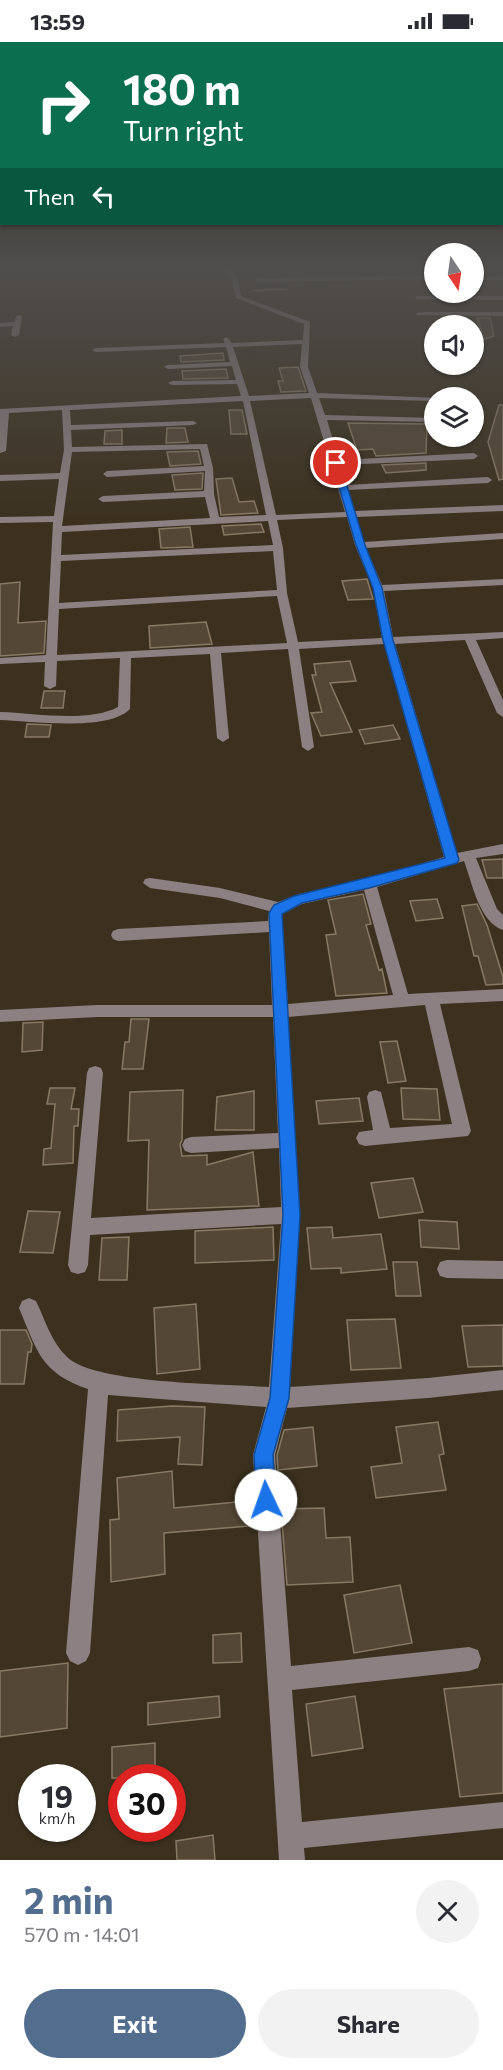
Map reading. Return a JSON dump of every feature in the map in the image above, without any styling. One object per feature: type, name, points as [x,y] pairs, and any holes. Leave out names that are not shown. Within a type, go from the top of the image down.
[{"type":"street","points":[[230,352],[245,400],[278,548],[282,593],[293,645],[308,747]]},
{"type":"street","points":[[306,352],[304,367],[322,417],[360,545],[378,588],[388,640],[452,860]]},
{"type":"street","points":[[168,367],[233,364]]},
{"type":"street","points":[[172,383],[240,382]]},
{"type":"street","points":[[2,451],[2,411],[314,395],[424,399]]},
{"type":"street","points":[[189,402],[198,445]]},
{"type":"street","points":[[50,686],[58,524],[68,450],[66,407]]},
{"type":"street","points":[[322,417],[424,420]]},
{"type":"street","points":[[66,428],[194,423]]},
{"type":"street","points":[[68,450],[198,445],[205,447],[209,468],[209,494],[215,519]]},
{"type":"street","points":[[336,463],[474,456]]},
{"type":"street","points":[[107,474],[209,468]]},
{"type":"street","points":[[0,478],[65,476]]},
{"type":"street","points":[[343,488],[488,480]]},
{"type":"street","points":[[103,500],[209,494]]},
{"type":"street","points":[[0,520],[58,524],[503,508]]},
{"type":"street","points":[[360,545],[503,537]]},
{"type":"street","points":[[56,558],[278,548]]},
{"type":"street","points":[[378,588],[503,582]]},
{"type":"street","points":[[54,606],[282,593]]},
{"type":"street","points":[[0,662],[503,635]]},
{"type":"street","points":[[469,637],[503,713]]},
{"type":"street","points":[[215,649],[223,738]]},
{"type":"street","points":[[0,716],[99,718],[118,714],[124,709],[126,654]]},
{"type":"street","points":[[503,849],[468,855],[369,884],[299,899],[275,913],[291,1215],[279,1398],[264,1455],[291,1848],[503,1815]]},
{"type":"street","points":[[468,855],[491,912],[503,924]]},
{"type":"street","points":[[150,883],[219,893],[279,909]]},
{"type":"street","points":[[369,884],[402,1000]]},
{"type":"street","points":[[118,935],[275,926]]},
{"type":"street","points":[[0,1016],[97,1011],[281,1011],[402,1000],[503,995]]},
{"type":"street","points":[[365,1138],[462,1131],[431,998]]},
{"type":"street","points":[[78,1265],[95,1073]]},
{"type":"street","points":[[375,1097],[383,1137]]},
{"type":"street","points":[[191,1145],[288,1140]]},
{"type":"street","points":[[81,1227],[291,1215]]},
{"type":"street","points":[[447,1269],[503,1269]]},
{"type":"street","points":[[29,1308],[51,1354],[62,1367],[99,1383],[117,1387],[279,1398],[428,1388],[503,1380]]},
{"type":"street","points":[[78,1653],[99,1383]]},
{"type":"street","points":[[278,1679],[469,1659]]},
{"type":"building","points":[[223,353],[224,360],[181,362],[180,356]]},
{"type":"building","points":[[298,367],[306,391],[281,392],[278,381],[283,381],[279,368]]},
{"type":"building","points":[[226,369],[228,378],[183,379],[182,371]]},
{"type":"building","points":[[499,405],[503,405],[503,479],[499,480],[488,442]]},
{"type":"building","points":[[229,410],[242,410],[247,434],[231,434]]},
{"type":"building","points":[[348,423],[424,424],[426,453],[376,456],[373,449],[357,450]]},
{"type":"building","points":[[167,428],[185,428],[188,442],[166,443]]},
{"type":"building","points":[[122,430],[122,444],[104,444],[105,431]]},
{"type":"building","points":[[198,451],[201,464],[170,466],[167,452]]},
{"type":"building","points":[[426,463],[426,470],[386,473],[382,465]]},
{"type":"building","points":[[203,473],[202,489],[175,490],[172,475]]},
{"type":"building","points":[[232,478],[239,502],[254,501],[258,513],[221,515],[216,479]]},
{"type":"building","points":[[261,524],[264,532],[224,535],[222,526]]},
{"type":"building","points":[[190,527],[193,547],[161,548],[159,529]]},
{"type":"building","points":[[367,579],[373,599],[348,600],[342,581]]},
{"type":"building","points":[[20,582],[18,623],[46,621],[44,653],[0,656],[0,584]]},
{"type":"building","points":[[206,622],[212,644],[150,648],[149,626]]},
{"type":"building","points":[[350,661],[356,681],[330,683],[352,732],[321,736],[311,713],[322,712],[312,675],[316,675],[314,664]]},
{"type":"building","points":[[44,691],[65,691],[63,708],[41,708]]},
{"type":"building","points":[[27,724],[51,725],[49,737],[25,737]]},
{"type":"building","points":[[393,725],[400,739],[365,744],[359,730]]},
{"type":"building","points":[[503,859],[503,878],[487,878],[482,860]]},
{"type":"building","points":[[363,894],[371,924],[366,925],[379,970],[382,969],[387,993],[336,996],[326,935],[336,934],[328,900]]},
{"type":"building","points":[[437,899],[443,918],[416,921],[410,901]]},
{"type":"building","points":[[477,904],[487,925],[503,977],[503,984],[486,985],[478,956],[474,956],[462,906]]},
{"type":"building","points":[[131,1019],[149,1019],[143,1069],[122,1069],[125,1042],[129,1042]]},
{"type":"building","points":[[43,1022],[42,1050],[22,1052],[23,1023]]},
{"type":"building","points":[[397,1041],[406,1081],[388,1083],[380,1042]]},
{"type":"building","points":[[50,1088],[75,1088],[71,1109],[79,1109],[78,1126],[74,1126],[73,1163],[43,1165],[44,1149],[51,1148],[55,1104],[47,1104]]},
{"type":"building","points":[[401,1088],[437,1089],[440,1120],[403,1119]]},
{"type":"building","points":[[183,1090],[180,1144],[182,1156],[207,1155],[207,1165],[253,1152],[259,1206],[147,1210],[149,1140],[128,1141],[130,1092]]},
{"type":"building","points":[[254,1091],[254,1130],[215,1130],[217,1097]]},
{"type":"building","points":[[359,1098],[363,1121],[319,1124],[316,1101]]},
{"type":"building","points":[[413,1178],[423,1212],[379,1218],[371,1183]]},
{"type":"building","points":[[28,1211],[60,1212],[53,1253],[20,1252]]},
{"type":"building","points":[[419,1220],[457,1222],[459,1249],[421,1247]]},
{"type":"building","points":[[273,1227],[274,1260],[195,1263],[195,1231]]},
{"type":"building","points":[[332,1227],[333,1238],[381,1234],[387,1269],[341,1273],[341,1268],[311,1269],[307,1228]]},
{"type":"building","points":[[129,1237],[127,1280],[99,1280],[102,1238]]},
{"type":"building","points":[[393,1262],[417,1262],[421,1296],[396,1296]]},
{"type":"building","points":[[196,1304],[200,1369],[157,1374],[154,1308]]},
{"type":"building","points":[[395,1319],[401,1368],[351,1370],[347,1320]]},
{"type":"building","points":[[503,1325],[503,1366],[468,1367],[462,1326]]},
{"type":"building","points":[[0,1330],[26,1330],[32,1344],[31,1352],[28,1352],[24,1384],[0,1384]]},
{"type":"building","points":[[172,1406],[205,1407],[202,1465],[178,1464],[180,1437],[117,1441],[118,1410]]},
{"type":"building","points":[[438,1422],[444,1454],[439,1455],[446,1490],[376,1498],[371,1467],[402,1463],[396,1427]]},
{"type":"building","points":[[313,1427],[317,1466],[278,1470],[277,1455],[284,1430]]},
{"type":"building","points":[[172,1471],[174,1508],[247,1501],[249,1526],[164,1533],[165,1574],[111,1582],[110,1520],[119,1519],[117,1478]]},
{"type":"building","points":[[324,1508],[326,1538],[350,1537],[353,1582],[287,1585],[281,1509]]},
{"type":"building","points":[[400,1585],[412,1643],[354,1653],[344,1595]]},
{"type":"building","points":[[241,1633],[242,1662],[213,1663],[213,1635]]},
{"type":"building","points":[[68,1663],[67,1728],[0,1737],[0,1671]]},
{"type":"building","points":[[503,1684],[503,1793],[460,1797],[444,1689]]},
{"type":"building","points":[[219,1696],[220,1717],[148,1725],[148,1703]]},
{"type":"building","points":[[355,1696],[363,1748],[312,1756],[306,1704]]},
{"type":"building","points":[[155,1743],[155,1764],[112,1764],[112,1747]]},
{"type":"building","points":[[213,1835],[215,1860],[177,1860],[176,1842],[186,1842],[186,1839]]},
{"type":"route","points":[[266,1500],[264,1455],[279,1398],[291,1215],[275,913],[299,899],[369,884],[452,860],[388,640],[378,588],[360,545],[336,463]]}]
